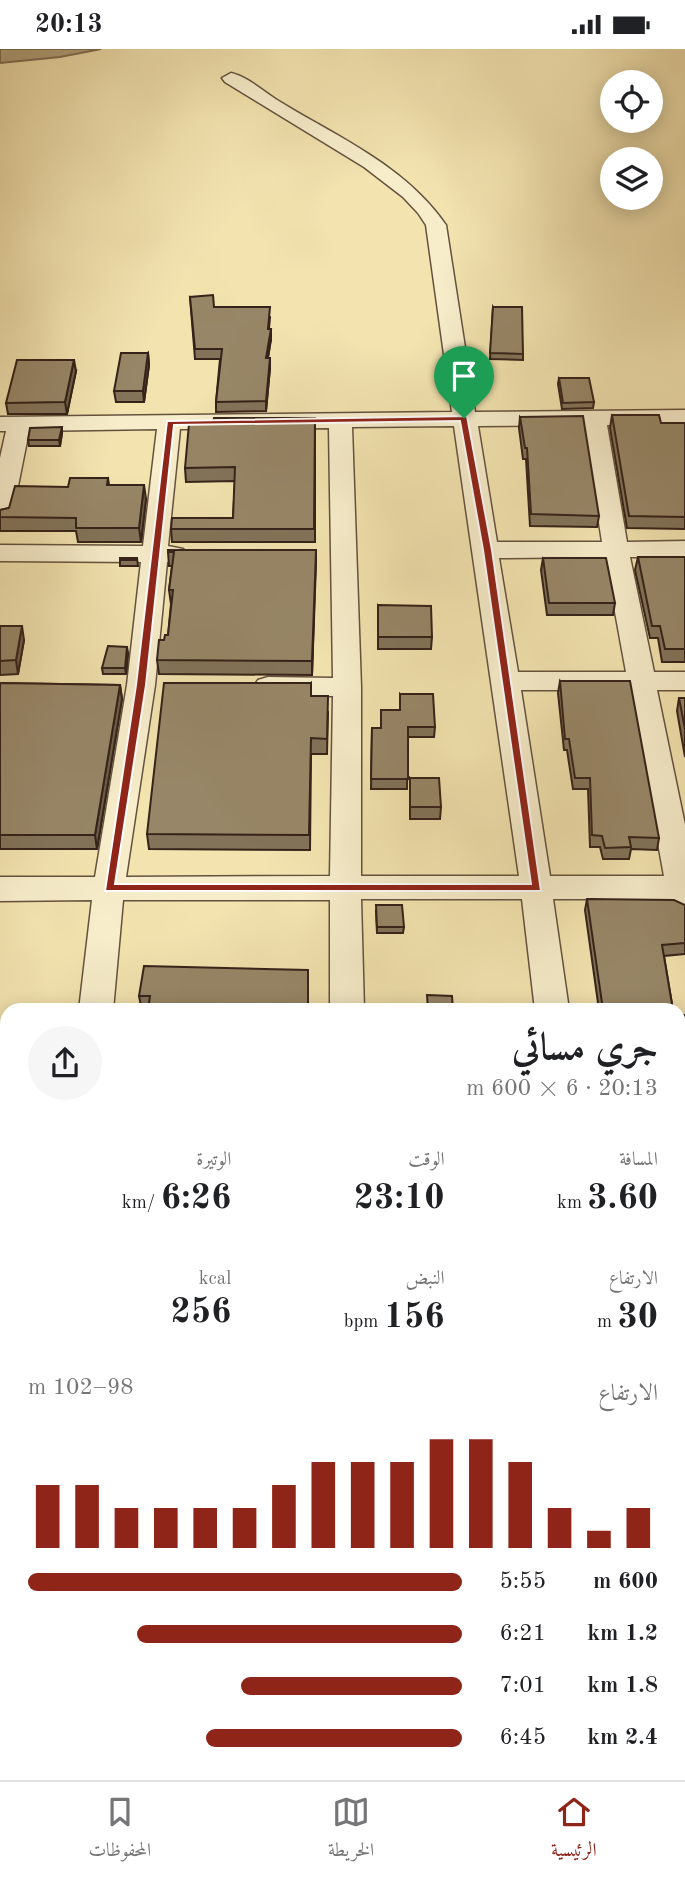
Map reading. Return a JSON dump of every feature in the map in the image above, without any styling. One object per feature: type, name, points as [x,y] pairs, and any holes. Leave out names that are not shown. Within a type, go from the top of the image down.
[{"type":"street","points":[[231,78],[339,143],[412,194],[429,212],[436,225],[464,418],[488,550],[551,1003]]},
{"type":"street","points":[[0,889],[345,887],[684,892],[616,550],[594,417]]},
{"type":"street","points":[[0,516],[9,424],[685,417]]},
{"type":"street","points":[[340,421],[347,687],[347,1003]]},
{"type":"street","points":[[97,1003],[109,888],[142,685],[170,423]]},
{"type":"street","points":[[488,550],[685,549]]},
{"type":"street","points":[[0,553],[195,554]]},
{"type":"street","points":[[317,553],[345,553]]},
{"type":"street","points":[[506,681],[685,681]]},
{"type":"street","points":[[237,686],[347,687]]},
{"type":"shaded area","points":[[0,49],[101,49],[60,57],[0,63]]},
{"type":"building","points":[[213,295],[214,307],[270,307],[268,329],[271,329],[266,358],[270,358],[266,401],[216,402],[222,349],[195,349],[190,297]]},
{"type":"building","points":[[493,307],[522,307],[523,354],[490,353]]},
{"type":"building","points":[[121,353],[148,353],[143,391],[114,391]]},
{"type":"building","points":[[17,360],[74,360],[65,402],[6,403]]},
{"type":"building","points":[[559,378],[589,378],[594,402],[563,403]]},
{"type":"building","points":[[612,415],[659,415],[661,423],[685,423],[685,517],[629,516]]},
{"type":"building","points":[[583,416],[599,516],[531,514],[527,448],[520,417]]},
{"type":"building","points":[[214,418],[315,418],[314,529],[171,529],[172,518],[233,518],[235,467],[185,468],[189,424],[213,424]]},
{"type":"building","points":[[62,427],[59,440],[28,440],[30,428]]},
{"type":"building","points":[[70,478],[108,478],[107,485],[144,485],[139,528],[76,528],[76,518],[0,517],[0,510],[9,508],[15,486],[68,487]]},
{"type":"building","points":[[168,550],[316,550],[312,661],[157,660],[159,640],[164,640],[165,635],[168,635],[173,590],[169,590],[174,552]]},
{"type":"building","points":[[638,557],[685,557],[685,649],[665,649],[660,626],[652,626]]},
{"type":"building","points":[[137,558],[137,560],[120,560]]},
{"type":"building","points":[[543,558],[606,558],[615,603],[549,603]]},
{"type":"building","points":[[378,605],[431,606],[432,637],[378,637]]},
{"type":"building","points":[[0,626],[22,626],[16,660],[0,661]]},
{"type":"building","points":[[108,646],[127,647],[125,668],[102,668]]},
{"type":"building","points":[[560,681],[630,681],[659,838],[629,837],[631,847],[605,848],[602,836],[592,835],[590,778],[575,778],[569,739],[565,739]]},
{"type":"building","points":[[0,683],[120,685],[95,835],[0,835]]},
{"type":"building","points":[[164,683],[311,683],[311,696],[328,696],[327,739],[311,738],[309,835],[147,834]]},
{"type":"building","points":[[400,694],[433,694],[435,727],[408,727],[408,779],[371,779],[372,728],[381,728],[381,710],[400,710]]},
{"type":"building","points":[[679,698],[685,698],[685,729]]},
{"type":"building","points":[[410,778],[439,778],[441,807],[410,807]]},
{"type":"building","points":[[587,899],[674,900],[685,905],[685,943],[662,945],[672,1003],[602,1003]]},
{"type":"building","points":[[376,905],[402,905],[404,927],[377,927]]},
{"type":"building","points":[[144,966],[308,970],[308,1003],[149,1003],[150,996],[139,996]]},
{"type":"building","points":[[427,995],[452,996],[452,1003],[428,1003]]},
{"type":"route","points":[[464,418],[488,550],[537,888],[109,888],[141,685],[170,423],[464,418]]}]
